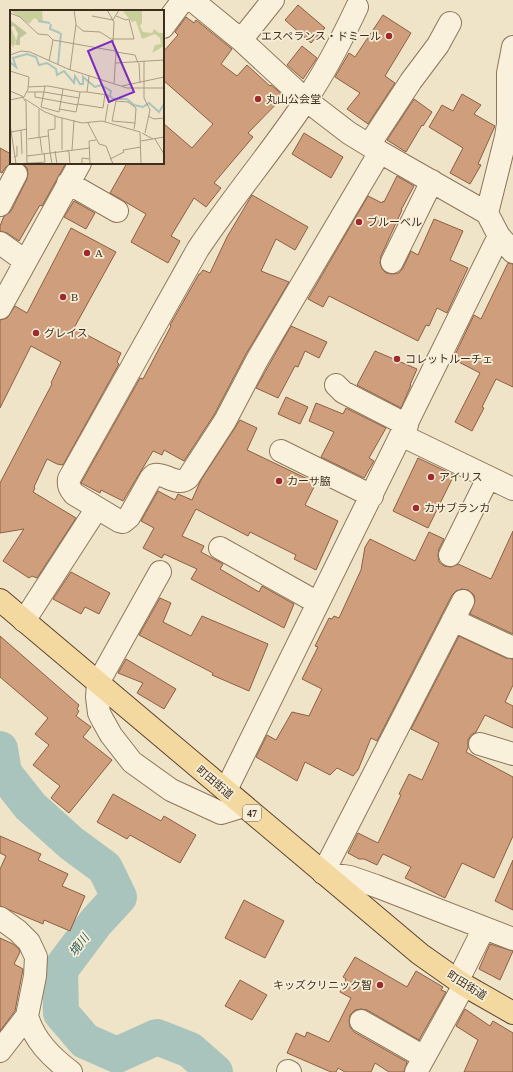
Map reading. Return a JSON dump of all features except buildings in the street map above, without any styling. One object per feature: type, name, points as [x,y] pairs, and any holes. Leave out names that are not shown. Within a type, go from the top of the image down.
[{"type":"main road","name":"町田街道","points":[[0,600],[226,790],[322,873],[420,954],[461,983],[513,1013]]},
{"type":"street","points":[[164,26],[183,0]]},
{"type":"street","points":[[192,0],[241,40],[306,100],[349,133],[374,149],[487,213],[506,244],[404,430],[226,790]]},
{"type":"street","points":[[241,40],[273,0]]},
{"type":"street","points":[[357,7],[339,46],[306,100],[218,219],[198,249],[69,479],[68,484],[74,494],[119,521],[123,522],[129,517],[154,475],[162,475],[177,481],[185,481],[188,478],[225,421],[257,360],[411,81],[438,44],[450,23]]},
{"type":"street","points":[[487,213],[506,137],[508,124],[508,73],[513,48]]},
{"type":"street","points":[[0,308],[79,164]]},
{"type":"street","points":[[0,205],[16,174]]},
{"type":"street","points":[[392,262],[432,181]]},
{"type":"street","points":[[68,183],[117,212]]},
{"type":"street","points":[[0,243],[25,261]]},
{"type":"street","points":[[336,385],[343,392],[404,430],[488,478],[513,489]]},
{"type":"street","points":[[281,451],[372,496]]},
{"type":"street","points":[[450,555],[488,478]]},
{"type":"street","points":[[24,621],[97,508]]},
{"type":"street","points":[[220,548],[318,603]]},
{"type":"street","points":[[160,572],[98,683],[97,697],[102,719],[111,735],[132,762],[171,790],[217,812],[225,813],[244,806]]},
{"type":"street","points":[[510,647],[458,610],[322,873],[350,877],[513,939]]},
{"type":"street","points":[[480,744],[513,754]]},
{"type":"street","points":[[0,918],[30,942],[36,956],[35,976],[27,1016],[30,1028],[35,1036],[53,1056],[71,1072]]},
{"type":"street","points":[[361,1021],[419,1068],[461,983],[484,928]]},
{"type":"street","points":[[0,1051],[27,1016]]},
{"type":"waterway","name":"境川","points":[[0,749],[4,773],[30,806],[71,843],[105,868],[119,897],[96,922],[60,970],[61,1013],[85,1041],[117,1055],[157,1037],[190,1050],[215,1072]]},
{"type":"place","name":"エスペランス・ドミール","points":[[389,36]]},
{"type":"place","name":"丸山公会堂","points":[[258,99]]},
{"type":"place","name":"ブルーベル","points":[[359,222]]},
{"type":"place","name":"A","points":[[87,253]]},
{"type":"place","name":"B","points":[[63,297]]},
{"type":"place","name":"グレイス","points":[[36,333]]},
{"type":"place","name":"コレットルーチェ","points":[[397,359]]},
{"type":"place","name":"アイリス","points":[[431,477]]},
{"type":"place","name":"カーサ脇","points":[[279,481]]},
{"type":"place","name":"カサブランカ","points":[[416,508]]},
{"type":"place","name":"キッズクリニック智","points":[[380,985]]}]
